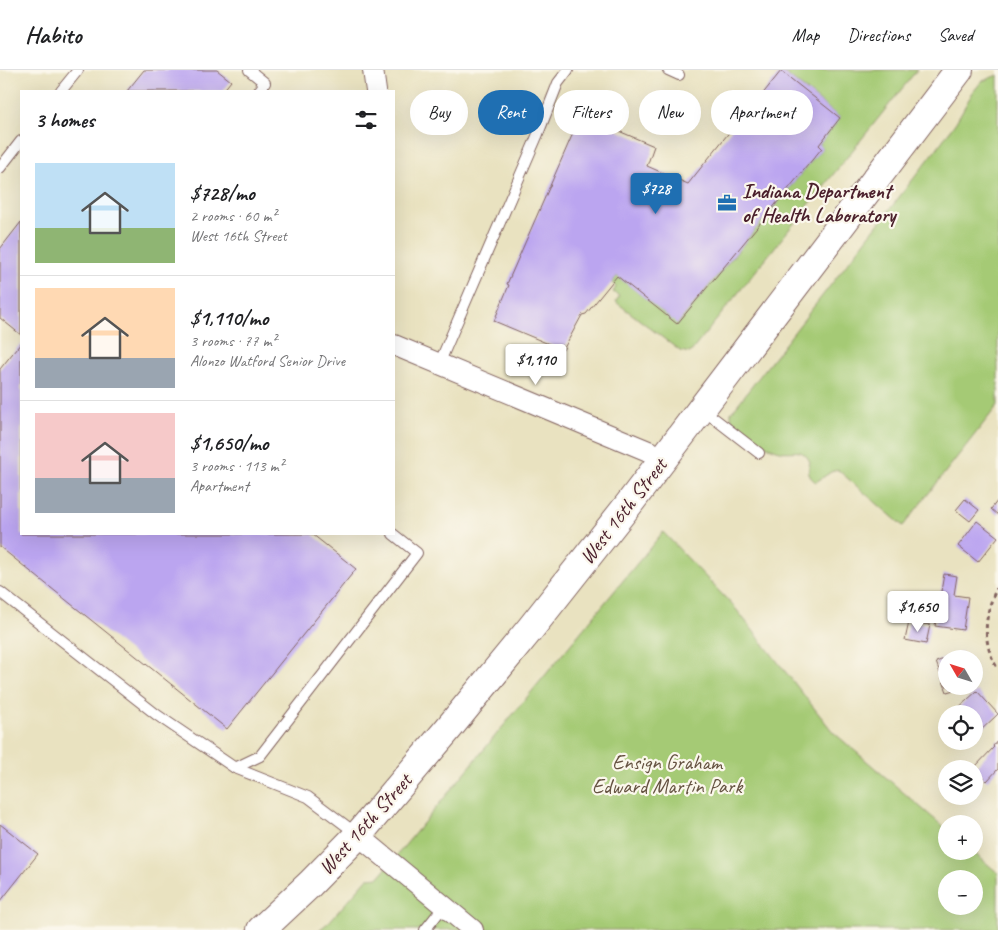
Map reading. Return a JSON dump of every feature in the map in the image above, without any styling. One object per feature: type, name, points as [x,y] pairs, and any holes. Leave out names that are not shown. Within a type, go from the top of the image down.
[{"type":"main road","name":"West 16th Street","points":[[260,930],[310,884],[358,835],[531,628],[665,458],[959,70]]},
{"type":"street","points":[[373,70],[376,90]]},
{"type":"street","points":[[395,345],[665,458]]},
{"type":"street","points":[[358,835],[473,930]]},
{"type":"lane","points":[[62,90],[78,70]]},
{"type":"lane","points":[[250,70],[265,83],[260,90]]},
{"type":"lane","points":[[439,364],[558,83],[568,70]]},
{"type":"lane","points":[[668,70],[679,74]]},
{"type":"lane","points":[[0,168],[20,143]]},
{"type":"lane","points":[[702,409],[759,453]]},
{"type":"lane","points":[[235,768],[260,756],[417,552],[394,535]]},
{"type":"lane","points":[[0,592],[157,715],[235,768],[308,797],[358,835]]},
{"type":"lane","points":[[425,930],[444,906]]},
{"type":"path","points":[[998,586],[991,599],[986,623],[987,644],[998,669]]},
{"type":"green space","points":[[781,70],[917,70],[690,353],[680,351],[616,302],[619,296],[613,292],[616,287],[612,283],[617,276],[678,324],[822,148],[819,145],[840,118],[813,96],[813,90],[806,90]]},
{"type":"green space","points":[[998,75],[998,405],[903,526],[838,470],[831,472],[816,482],[810,476],[808,471],[810,462],[804,454],[801,452],[780,451],[750,437],[735,427],[731,413],[935,151],[956,122],[973,92],[982,81]]},
{"type":"green space","name":"Ensign Graham Edward Martin Park","points":[[663,532],[736,609],[833,732],[938,822],[938,860],[983,860],[998,873],[998,930],[319,930],[329,922],[368,878],[379,877]]},
{"type":"building","points":[[144,70],[217,70],[231,81],[224,90],[128,90]]},
{"type":"building","points":[[781,71],[805,90],[766,90]]},
{"type":"building","points":[[813,96],[840,118],[819,145],[822,148],[677,324],[617,276],[586,314],[582,315],[563,350],[494,321],[509,285],[507,284],[572,135],[628,135],[654,146],[647,166],[688,184],[727,135],[813,135]]},
{"type":"building","points":[[20,223],[20,334],[0,318],[0,249]]},
{"type":"building","points":[[20,344],[20,535],[313,535],[356,569],[227,729],[0,547],[0,369]]},
{"type":"building","points":[[965,499],[979,510],[970,521],[956,510]]},
{"type":"building","points":[[998,500],[998,515],[991,509]]},
{"type":"building","points":[[977,521],[998,537],[978,562],[958,546]]},
{"type":"building","points":[[944,574],[957,576],[954,595],[968,597],[963,630],[935,626]]},
{"type":"building","points":[[909,622],[930,625],[926,644],[905,640]]},
{"type":"building","points":[[973,695],[981,695],[998,714],[983,728],[983,705],[961,705]]},
{"type":"building","points":[[998,740],[998,769],[987,781],[983,777],[982,760]]},
{"type":"building","points":[[0,824],[38,854],[0,902]]},
{"type":"place","name":"Indiana Department of Health Laboratory","points":[[727,203]]}]
